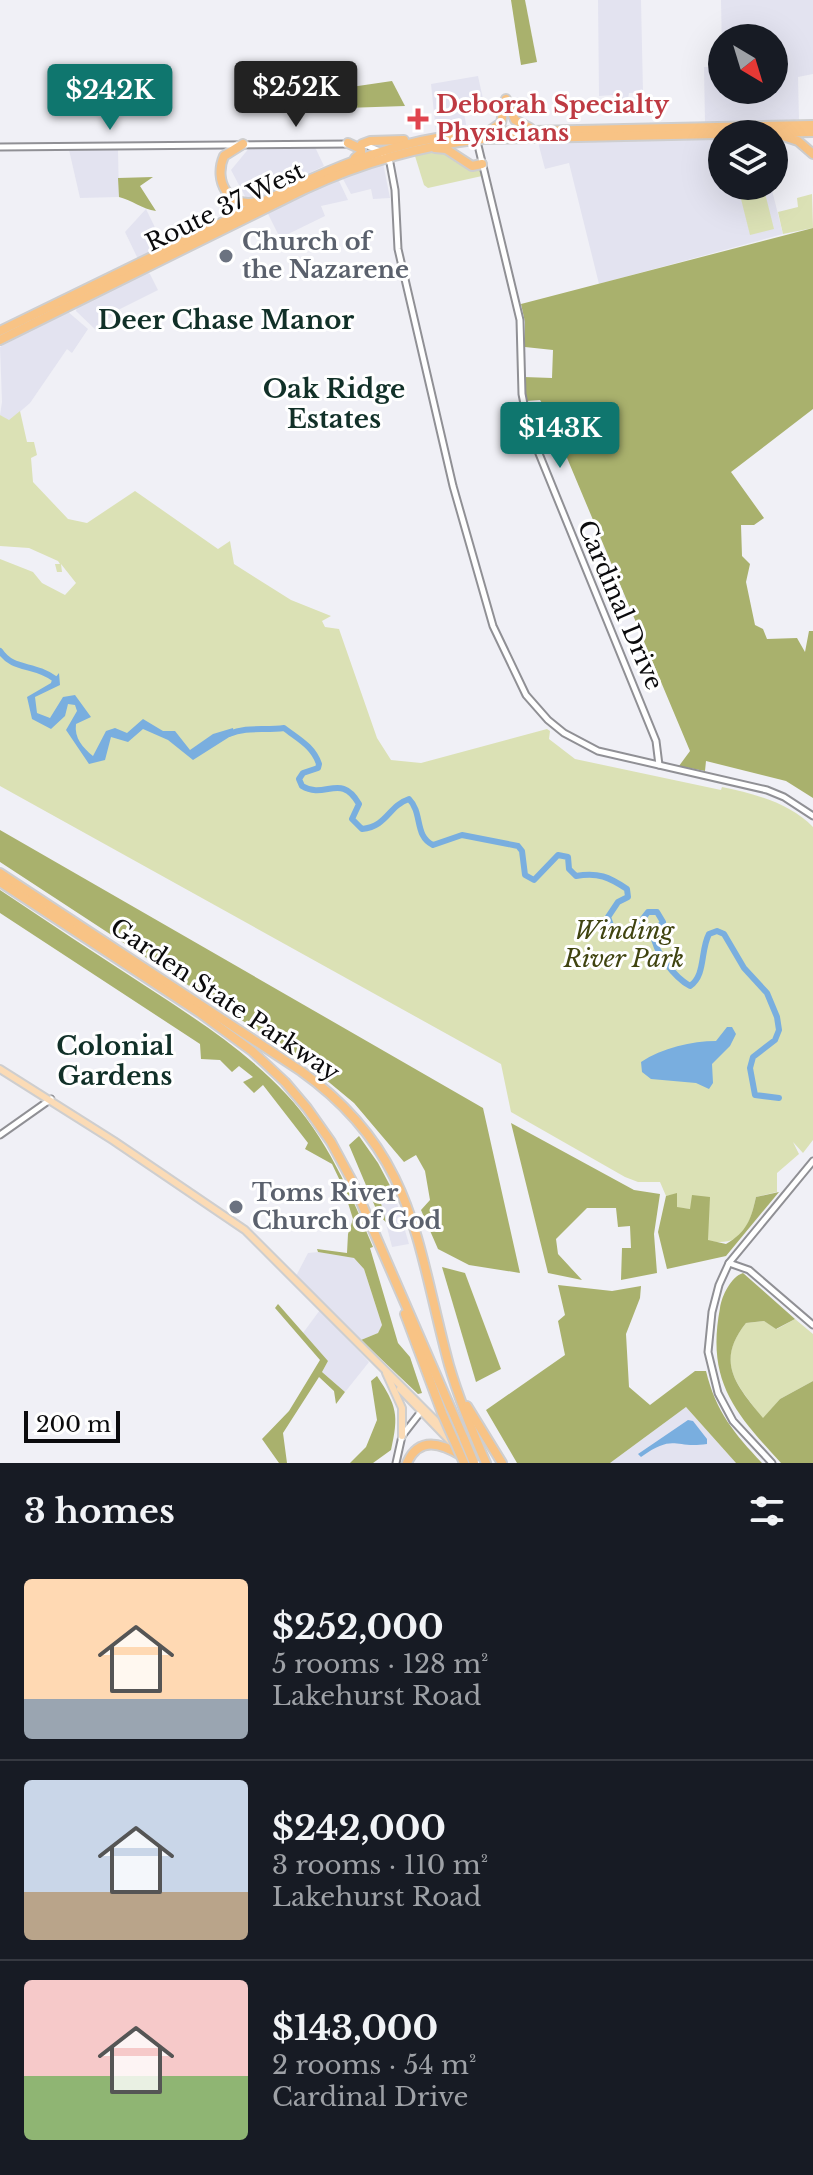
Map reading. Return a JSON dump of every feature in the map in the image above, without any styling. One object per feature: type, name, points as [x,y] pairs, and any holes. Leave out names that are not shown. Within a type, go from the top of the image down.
[{"type":"highway","points":[[487,132],[500,126],[506,99],[515,120],[534,130]]},
{"type":"highway","name":"Route 37 West","points":[[476,136],[487,132],[534,130],[813,125]]},
{"type":"highway","name":"Route 37 West","points":[[788,133],[813,132]]},
{"type":"highway","name":"Route 37 West","points":[[0,331],[351,161],[416,145],[476,136],[708,134]]},
{"type":"highway","points":[[788,137],[813,154]]},
{"type":"highway","points":[[362,144],[370,141],[444,148],[470,165],[482,164]]},
{"type":"highway","points":[[348,143],[362,151],[351,161]]},
{"type":"highway","points":[[243,144],[227,152],[221,161],[224,188],[231,198],[244,204],[273,197]]},
{"type":"highway","name":"Route 37 West","points":[[0,340],[283,199],[383,154]]},
{"type":"highway","name":"Garden State Parkway","points":[[0,873],[301,1071],[323,1088],[355,1121],[389,1166],[408,1206],[423,1250],[448,1361],[486,1463]]},
{"type":"highway","name":"Garden State Parkway","points":[[0,882],[214,1023],[278,1074],[318,1122],[343,1162],[384,1252],[464,1439],[471,1463]]},
{"type":"highway","points":[[384,1252],[388,1271],[442,1413],[471,1463]]},
{"type":"highway","points":[[448,1361],[467,1406],[502,1463]]},
{"type":"highway","points":[[407,1463],[414,1450],[432,1443],[446,1447],[471,1463]]},
{"type":"main road","name":"Cardinal Drive","points":[[476,136],[520,320],[522,394],[529,429],[656,741],[659,765]]},
{"type":"main road","points":[[0,147],[348,143],[362,144],[383,154],[395,190],[398,249],[453,486],[482,591],[510,666],[535,707],[572,738],[598,751],[767,790],[813,816]]},
{"type":"main road","points":[[0,1069],[51,1099],[245,1230],[376,1361],[471,1463]]},
{"type":"main road","points":[[0,1135],[51,1099]]},
{"type":"main road","points":[[772,1463],[733,1421],[718,1393],[708,1352],[712,1312],[729,1263],[813,1161]]},
{"type":"main road","points":[[740,1250],[740,1260],[749,1270],[813,1325]]},
{"type":"main road","points":[[729,1263],[749,1270]]},
{"type":"main road","points":[[376,1361],[422,1410]]},
{"type":"main road","points":[[386,1373],[402,1408],[402,1436],[396,1463]]},
{"type":"main road","points":[[402,1436],[422,1410]]},
{"type":"shaded area","points":[[598,0],[641,0],[643,93],[629,93],[628,100],[614,100],[614,95],[599,96]]},
{"type":"shaded area","points":[[721,0],[813,0],[813,74],[798,77],[799,121],[708,120],[705,123],[704,67],[708,67],[708,104],[788,104],[788,24],[721,24]]},
{"type":"shaded area","points":[[478,76],[483,99],[462,103],[467,129],[436,132],[431,84]]},
{"type":"shaded area","points":[[708,139],[708,200],[774,200],[783,234],[599,284],[569,163],[545,169],[540,142]]},
{"type":"shaded area","points":[[250,147],[315,147],[324,166],[248,202],[231,170]]},
{"type":"shaded area","points":[[118,149],[119,197],[80,198],[69,150]]},
{"type":"shaded area","points":[[383,163],[390,198],[373,199],[371,189],[351,194],[343,179],[345,175]]},
{"type":"shaded area","points":[[336,179],[348,200],[321,206],[325,216],[280,238],[267,212]]},
{"type":"shaded area","points":[[146,209],[164,246],[138,259],[125,232]]},
{"type":"shaded area","points":[[146,272],[158,290],[116,311],[97,331],[76,311],[77,306]]},
{"type":"shaded area","points":[[67,311],[88,329],[72,353],[67,349],[30,403],[9,421],[0,415],[0,347]]},
{"type":"shaded area","points":[[388,1194],[397,1203],[409,1244],[392,1247],[379,1196]]},
{"type":"shaded area","points":[[308,1253],[354,1258],[364,1269],[382,1325],[378,1333],[361,1340],[296,1276]]},
{"type":"shaded area","points":[[320,1310],[369,1362],[345,1392],[322,1372],[328,1361],[303,1333]]},
{"type":"shaded area","points":[[686,1407],[736,1463],[610,1463]]},
{"type":"green space","points":[[511,0],[525,0],[537,62],[521,65]]},
{"type":"green space","points":[[392,81],[405,106],[316,109],[317,92]]},
{"type":"green space","points":[[441,150],[479,168],[482,176],[428,188],[424,185],[415,156]]},
{"type":"green space","points":[[153,177],[140,186],[156,211],[119,197],[118,178]]},
{"type":"green space","points":[[812,194],[813,228],[783,234],[778,212],[798,207],[797,198]]},
{"type":"green space","points":[[741,200],[767,200],[774,229],[750,235]]},
{"type":"green space","points":[[813,228],[813,409],[731,472],[764,518],[754,525],[741,525],[742,556],[750,564],[746,582],[755,625],[763,629],[767,639],[797,638],[805,652],[809,631],[813,631],[813,798],[786,781],[706,761],[705,771],[679,766],[690,751],[549,415],[540,400],[526,401],[524,377],[552,378],[553,350],[525,347],[521,304]]},
{"type":"green space","name":"Winding River Park","points":[[20,411],[27,442],[34,442],[37,455],[31,458],[33,482],[68,519],[87,523],[135,491],[218,549],[230,541],[234,564],[291,600],[331,616],[322,621],[325,627],[339,629],[377,738],[391,760],[421,763],[547,729],[550,731],[549,739],[575,759],[747,793],[783,806],[813,827],[813,1140],[803,1153],[793,1142],[799,1154],[777,1173],[777,1192],[756,1197],[747,1226],[737,1238],[708,1241],[691,1209],[677,1208],[677,1194],[666,1196],[660,1182],[638,1182],[625,1177],[511,1112],[501,1064],[0,786],[0,559],[33,572],[42,583],[65,595],[76,583],[61,564],[62,572],[57,572],[55,564],[60,564],[58,561],[29,548],[0,546],[0,415],[9,420]]},
{"type":"green space","points":[[0,830],[483,1108],[520,1273],[469,1265],[438,1249],[421,1210],[430,1200],[425,1171],[416,1155],[404,1162],[354,1103],[301,1059],[0,862]]},
{"type":"green space","points":[[0,890],[220,1036],[271,1078],[300,1110],[336,1166],[365,1227],[398,1343],[410,1357],[422,1393],[418,1394],[361,1340],[378,1333],[382,1325],[364,1269],[354,1258],[318,1252],[317,1249],[347,1253],[353,1219],[332,1164],[305,1149],[308,1143],[263,1085],[254,1093],[243,1082],[253,1077],[239,1066],[232,1072],[220,1060],[201,1059],[200,1044],[0,913]]},
{"type":"green space","points":[[511,1123],[634,1190],[660,1194],[654,1234],[657,1273],[621,1280],[622,1248],[631,1248],[630,1226],[618,1227],[616,1208],[587,1208],[556,1239],[558,1254],[582,1280],[548,1273]]},
{"type":"green space","points":[[359,1136],[395,1195],[379,1196],[386,1222],[379,1216],[349,1145]]},
{"type":"green space","points":[[779,1192],[726,1256],[667,1269],[658,1232],[666,1196],[677,1193],[677,1207],[690,1209],[692,1195],[710,1197],[708,1240],[726,1244],[739,1235],[747,1224],[756,1197]]},
{"type":"green space","points":[[442,1267],[465,1273],[501,1369],[476,1382]]},
{"type":"green space","points":[[743,1273],[795,1319],[776,1329],[764,1321],[746,1323],[732,1350],[733,1373],[763,1418],[780,1399],[813,1381],[813,1463],[781,1463],[738,1411],[721,1376],[717,1334],[721,1303],[731,1282]]},
{"type":"green space","points":[[558,1285],[612,1291],[641,1286],[640,1298],[626,1334],[629,1387],[650,1405],[695,1371],[706,1371],[727,1421],[762,1463],[736,1463],[686,1407],[610,1463],[517,1463],[486,1410],[565,1355],[558,1321],[565,1315]]},
{"type":"green space","points":[[278,1304],[328,1361],[322,1372],[345,1392],[336,1404],[334,1391],[319,1377],[283,1433],[287,1463],[279,1463],[262,1439],[289,1411],[320,1360],[275,1308]]},
{"type":"green space","points":[[795,1319],[813,1334],[813,1381],[780,1399],[763,1419],[733,1373],[730,1362],[736,1337],[746,1323],[764,1321],[777,1329]]},
{"type":"green space","points":[[377,1376],[389,1395],[394,1411],[391,1450],[373,1463],[350,1463],[366,1447],[377,1420],[371,1381]]},
{"type":"water","points":[[59,673],[60,685],[35,697],[37,713],[50,718],[63,697],[75,695],[91,717],[76,724],[76,734],[93,756],[106,731],[115,728],[127,733],[143,719],[163,731],[175,731],[190,750],[213,734],[233,728],[234,734],[193,760],[168,740],[143,729],[128,742],[111,737],[105,760],[89,764],[66,730],[77,711],[75,705],[68,704],[65,716],[51,729],[32,719],[27,697],[51,683]]},
{"type":"water","points":[[727,1027],[732,1027],[736,1034],[730,1046],[712,1064],[713,1083],[709,1089],[696,1083],[651,1079],[642,1072],[641,1062],[649,1057],[677,1046],[716,1041]]},
{"type":"water","points":[[688,1420],[693,1421],[707,1439],[707,1444],[668,1444],[641,1457],[638,1454]]},
{"type":"waterway","points":[[0,651],[11,662],[47,674],[55,679],[54,684]]},
{"type":"waterway","points":[[229,734],[243,730],[284,728],[300,739],[319,764],[318,768],[303,773],[299,779],[302,786],[318,790],[346,790],[359,804],[352,819],[362,829],[377,824],[396,806],[409,799],[423,836],[433,845],[462,835],[518,846],[522,851],[525,875],[534,880],[558,855],[568,857],[569,869],[576,876],[597,875],[615,881],[627,889],[628,897],[618,902],[608,917],[613,931],[630,929],[648,912],[657,912],[663,922],[653,934],[657,948],[672,970],[690,986],[701,969],[709,934],[717,931],[724,934],[744,968],[767,993],[777,1017],[779,1030],[775,1040],[753,1057],[750,1068],[755,1095],[779,1098]]},
{"type":"place","name":"Deborah Specialty Physicians","points":[[418,119]]},
{"type":"place","name":"Church of the Nazarene","points":[[226,256]]},
{"type":"place","name":"Toms River Church of God","points":[[236,1207]]},
{"type":"district","name":"Deer Chase Manor","points":[[226,320]]},
{"type":"district","name":"Oak Ridge Estates","points":[[334,404]]},
{"type":"district","name":"Colonial Gardens","points":[[115,1061]]}]
